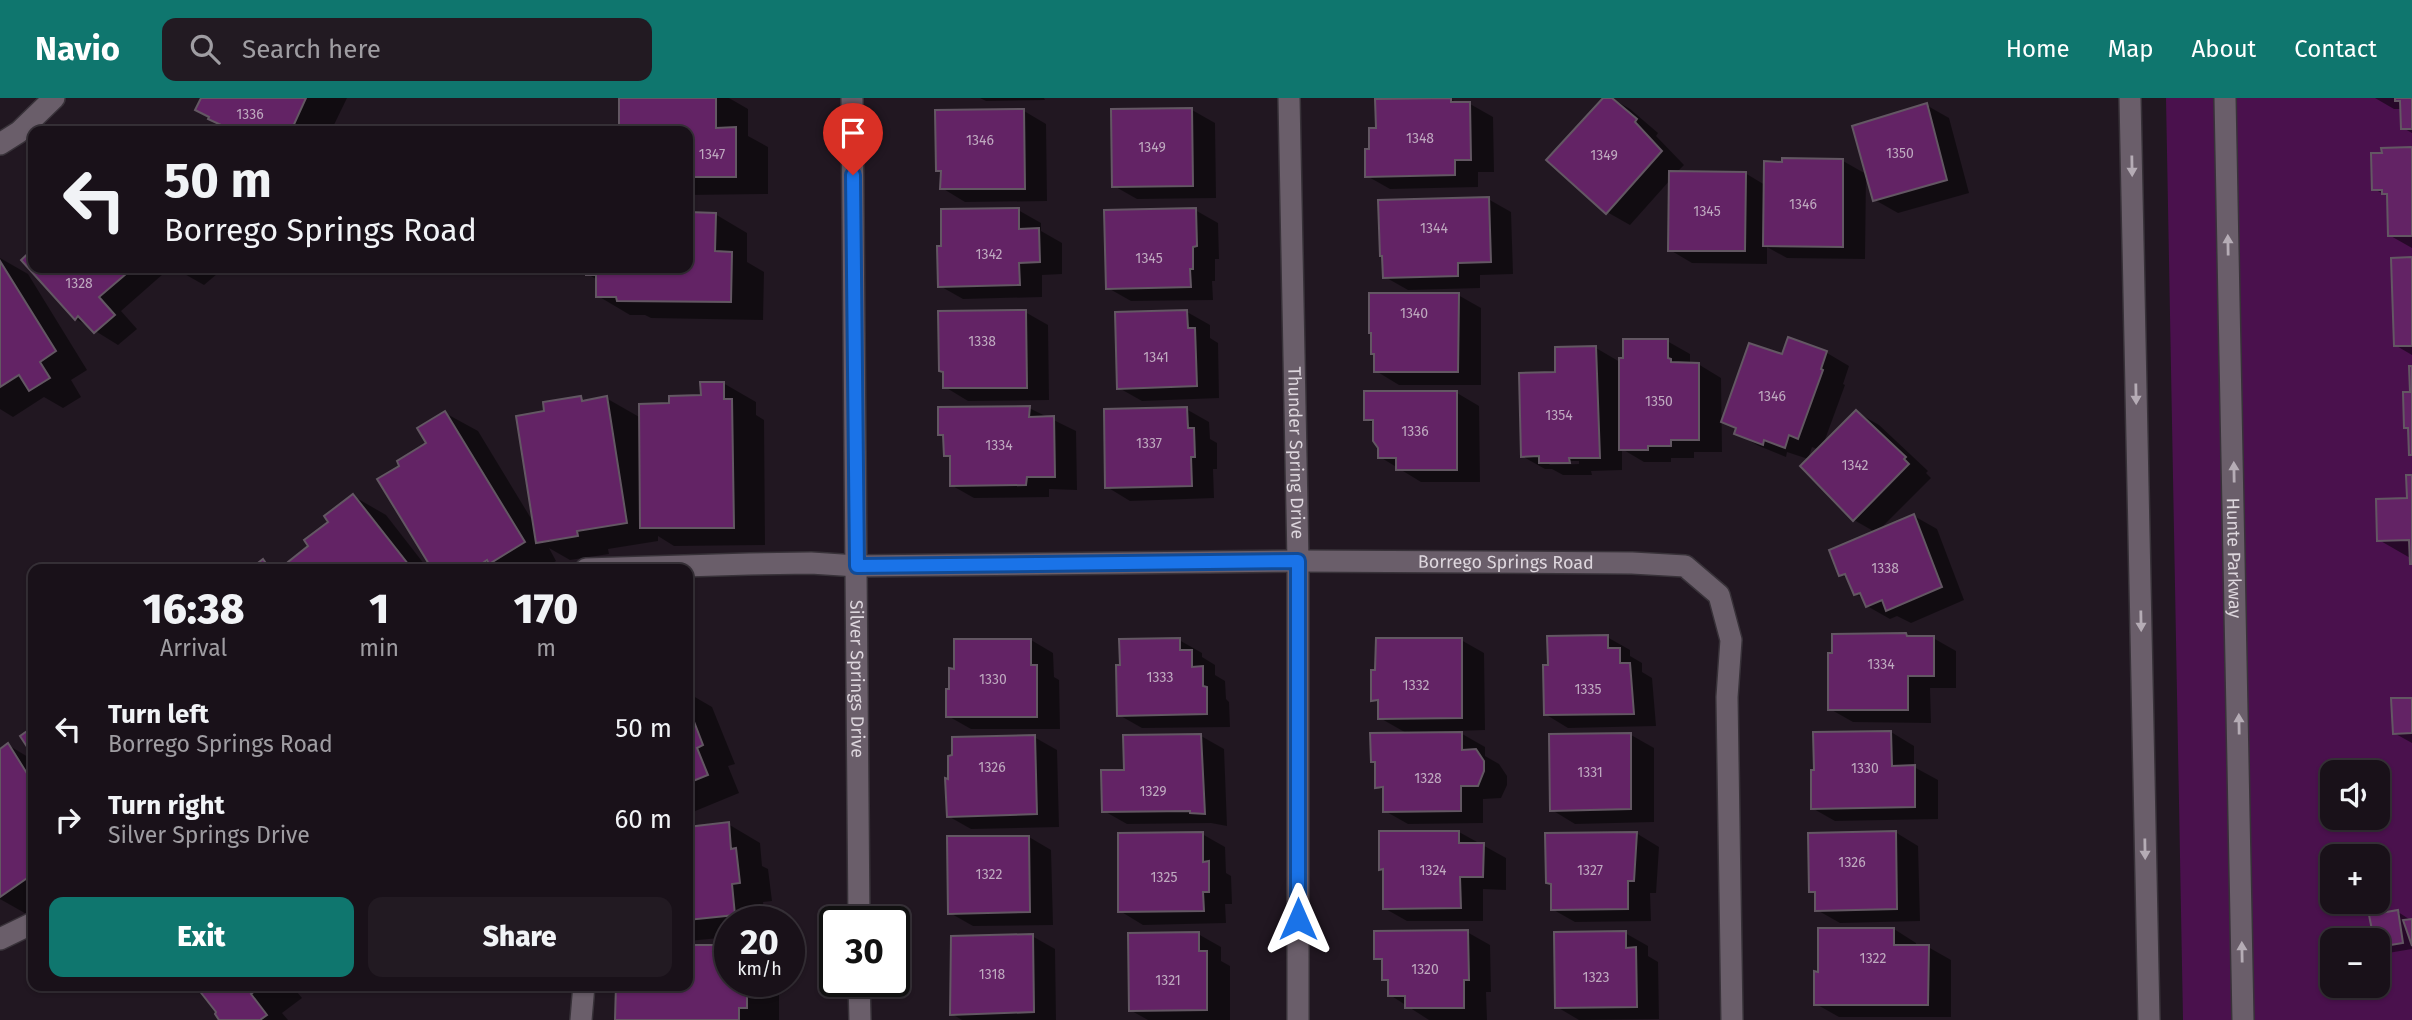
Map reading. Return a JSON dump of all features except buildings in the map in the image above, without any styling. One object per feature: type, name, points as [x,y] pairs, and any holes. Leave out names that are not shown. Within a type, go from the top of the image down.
[{"type":"street","points":[[0,144],[19,131],[54,98]]},
{"type":"street","name":"Silver Springs Drive","points":[[852,98],[859,906]]},
{"type":"street","name":"Thunder Spring Drive","points":[[1289,98],[1298,561],[1298,1020]]},
{"type":"street","points":[[2130,98],[2149,1020]]},
{"type":"street","name":"Hunte Parkway","points":[[2225,98],[2244,1020]]},
{"type":"street","name":"Borrego Springs Road","points":[[693,566],[1298,561],[1632,563],[1685,566],[1719,595],[1731,640],[1727,697],[1732,1020]]},
{"type":"street","points":[[0,939],[28,925]]},
{"type":"street","points":[[581,1020],[583,991]]},
{"type":"street","points":[[859,997],[860,1020]]},
{"type":"shaded area","points":[[2166,98],[2412,98],[2412,1020],[2183,1020]]},
{"type":"route","points":[[853,175],[857,566],[1298,561],[1298,919]]}]
